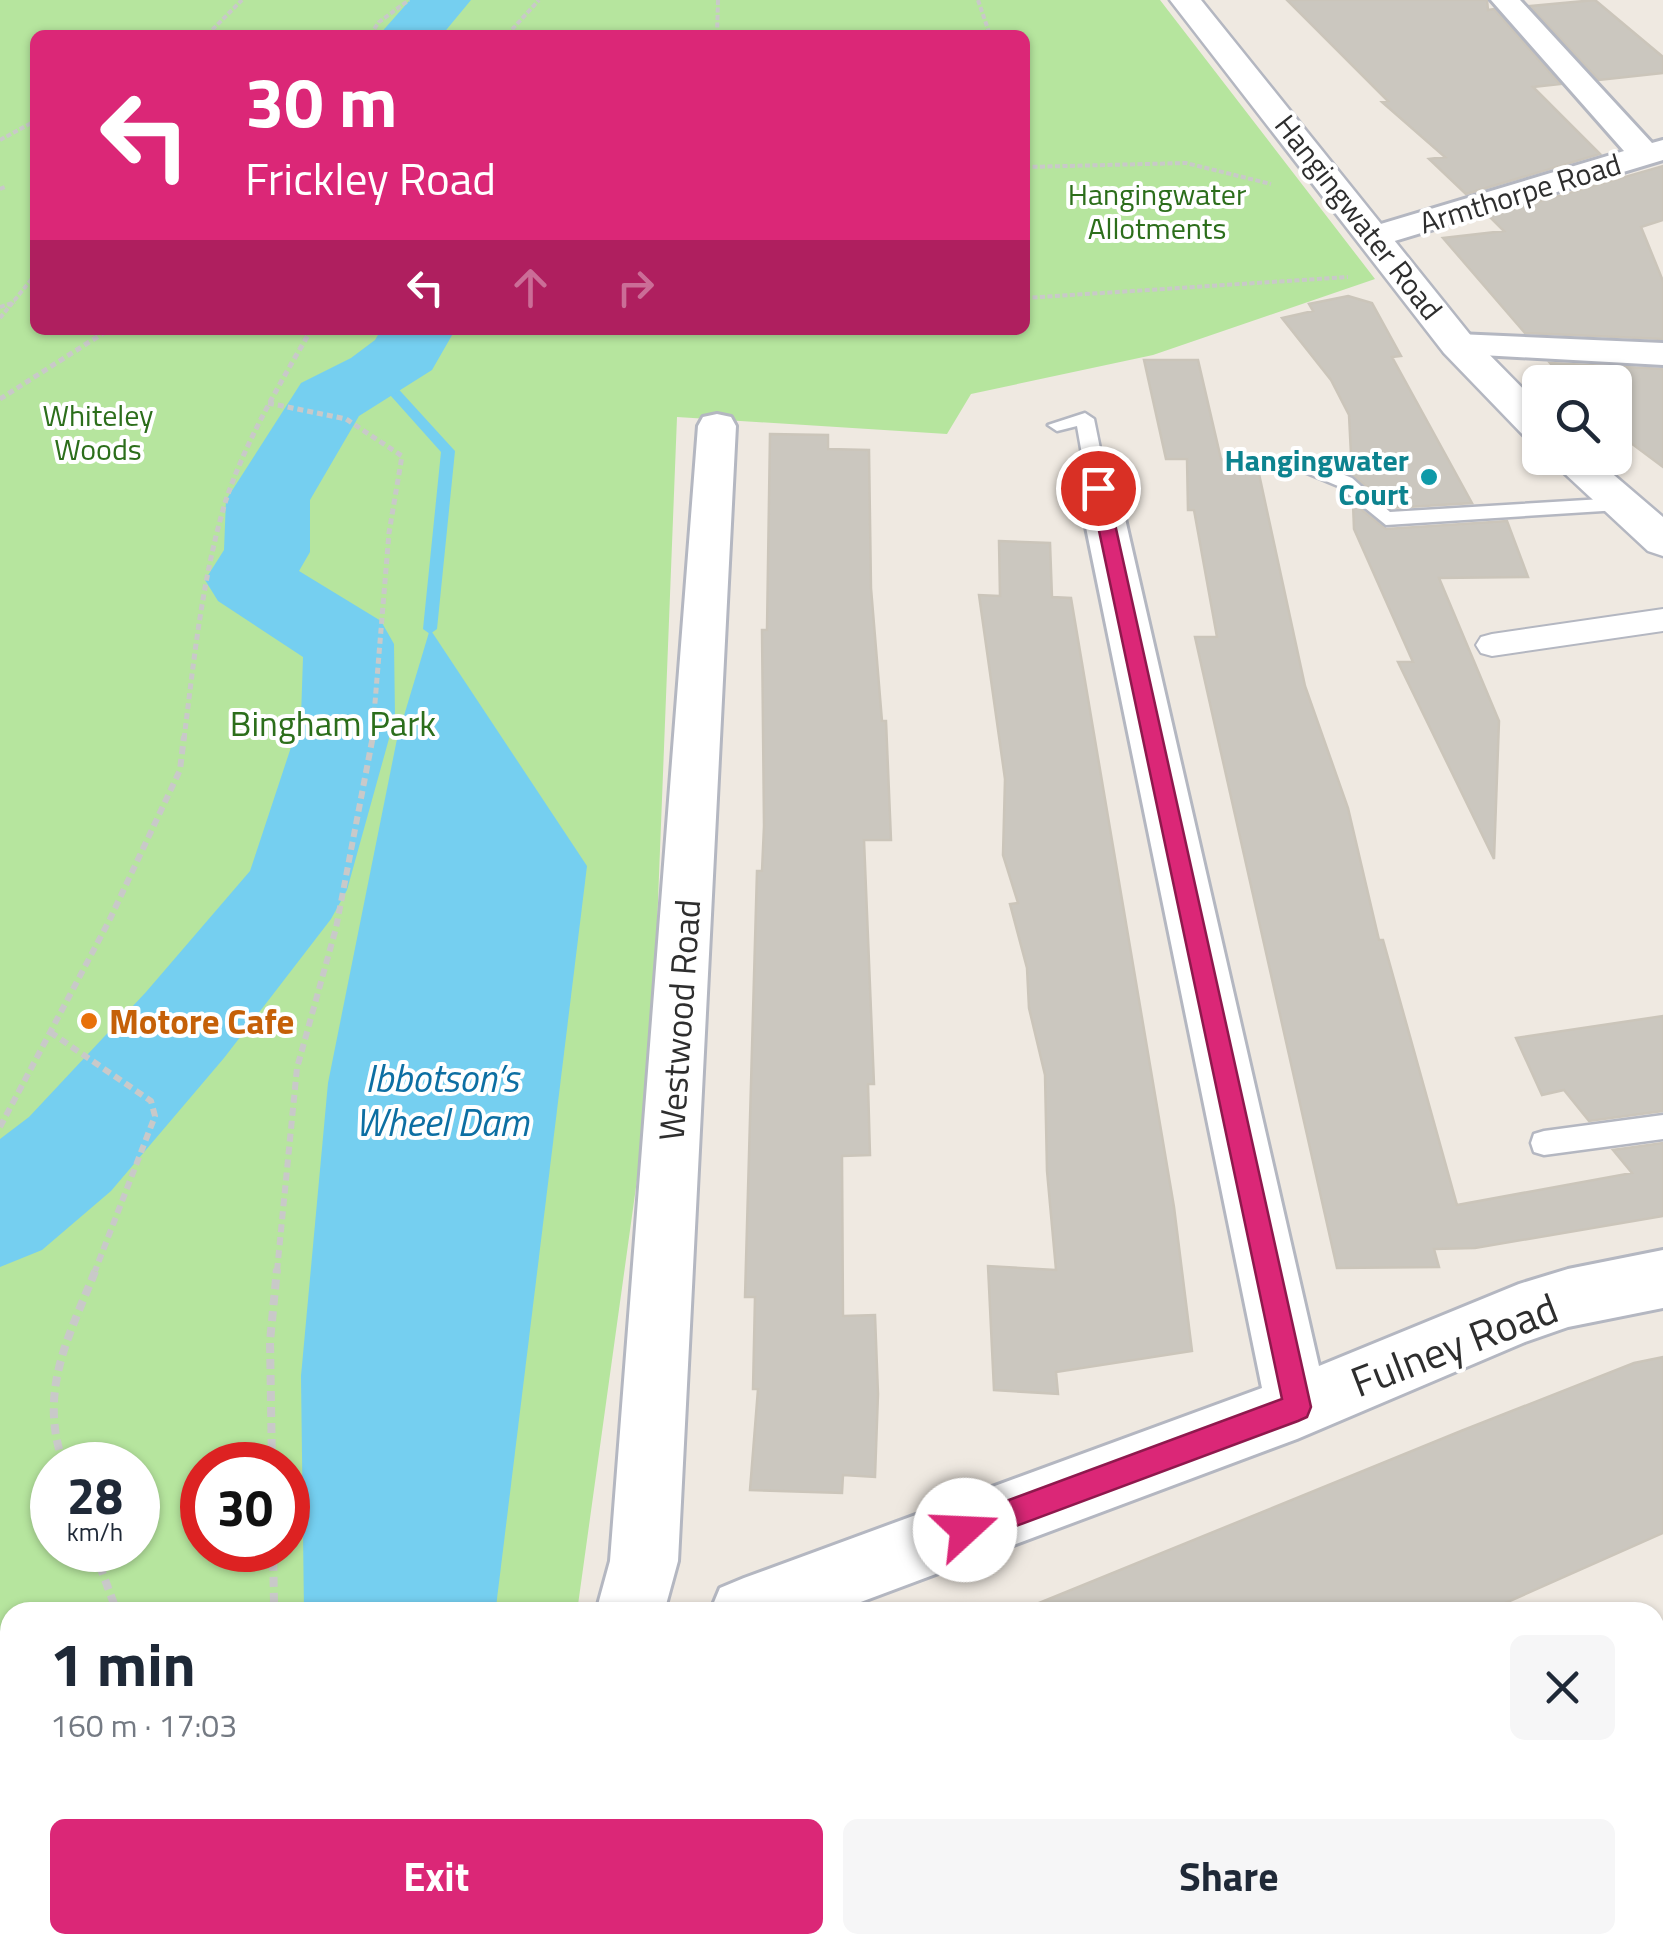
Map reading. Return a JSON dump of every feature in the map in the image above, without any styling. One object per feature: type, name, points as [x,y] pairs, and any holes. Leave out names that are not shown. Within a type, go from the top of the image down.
[{"type":"street","name":"Hangingwater Road","points":[[1185,0],[1458,344],[1522,410]]},
{"type":"street","points":[[1505,0],[1645,146]]},
{"type":"street","name":"Armthorpe Road","points":[[1376,236],[1645,146],[1663,122]]},
{"type":"street","points":[[1458,344],[1663,354]]},
{"type":"street","name":"Westwood Road","points":[[633,1602],[644,1561],[716,426]]},
{"type":"street","points":[[1587,475],[1663,541]]},
{"type":"street","points":[[1098,488],[1298,1407]]},
{"type":"street","points":[[1492,646],[1663,620]]},
{"type":"street","name":"Fulney Road","points":[[771,1602],[1298,1407],[1536,1309],[1663,1280]]},
{"type":"lane","points":[[1057,425],[1085,420],[1098,488]]},
{"type":"lane","points":[[1297,462],[1345,482],[1386,519],[1619,504]]},
{"type":"lane","points":[[1544,1143],[1663,1127]]},
{"type":"path","points":[[211,30],[242,0]]},
{"type":"path","points":[[373,30],[409,0]]},
{"type":"path","points":[[511,30],[539,0]]},
{"type":"path","points":[[717,30],[718,0]]},
{"type":"path","points":[[978,0],[988,30]]},
{"type":"path","points":[[0,140],[30,124]]},
{"type":"path","points":[[1030,167],[1186,162],[1287,188],[1334,184]]},
{"type":"path","points":[[1030,298],[1405,274]]},
{"type":"path","points":[[0,318],[30,282]]},
{"type":"path","points":[[0,307],[16,302]]},
{"type":"path","points":[[0,399],[100,335]]},
{"type":"path","points":[[0,1127],[180,770],[201,602],[226,501],[268,403],[308,335]]},
{"type":"path","points":[[268,403],[346,419],[402,456],[390,533],[376,718],[336,928],[297,1068],[270,1341],[272,1442]]},
{"type":"path","points":[[50,1032],[151,1101],[155,1116],[54,1376],[56,1442]]},
{"type":"path","points":[[102,1572],[113,1602]]},
{"type":"path","points":[[274,1572],[274,1602]]},
{"type":"green space","name":"Bingham Park","points":[[0,0],[1160,0],[1375,279],[1153,355],[971,394],[947,434],[677,417],[651,1079],[578,1602],[0,1602]]},
{"type":"water","name":"Ibbotson’s Wheel Dam","points":[[430,629],[587,866],[497,1602],[304,1602],[303,1572],[310,1572],[310,1442],[302,1442],[301,1376],[328,1083],[397,739]]},
{"type":"building","points":[[1287,0],[1487,0],[1488,10],[1494,9],[1560,84],[1533,87],[1600,154],[1466,194],[1429,159],[1445,157],[1382,102],[1388,101]]},
{"type":"building","points":[[1595,0],[1663,57],[1663,73],[1599,80],[1530,6]]},
{"type":"building","points":[[1663,166],[1663,220],[1641,227],[1663,281],[1663,339],[1525,333],[1443,238],[1504,231],[1489,216]]},
{"type":"building","points":[[1348,296],[1372,303],[1401,356],[1392,357],[1472,503],[1391,508],[1352,474],[1349,415],[1331,380],[1282,318],[1313,311],[1309,304]]},
{"type":"building","points":[[1144,360],[1198,360],[1221,459],[1259,474],[1305,686],[1348,808],[1379,940],[1383,940],[1457,1205],[1632,1173],[1613,1150],[1663,1143],[1663,1216],[1475,1248],[1434,1249],[1439,1267],[1337,1268],[1195,637],[1217,637],[1194,510],[1188,510],[1187,459],[1166,459]]},
{"type":"building","points":[[1632,367],[1663,369],[1663,467],[1632,444]]},
{"type":"building","points":[[770,434],[828,435],[828,449],[869,450],[871,588],[882,721],[886,721],[891,840],[864,840],[874,1084],[868,1084],[870,1155],[842,1156],[843,1316],[875,1315],[878,1394],[875,1477],[843,1475],[842,1493],[750,1490],[758,1389],[753,1389],[755,1297],[745,1297],[757,871],[762,871],[764,826],[762,630],[767,630]]},
{"type":"building","points":[[1353,503],[1386,529],[1507,521],[1528,577],[1439,578],[1499,721],[1494,859],[1398,662],[1413,662],[1354,529]]},
{"type":"building","points":[[999,541],[1050,543],[1052,597],[1071,598],[1174,1207],[1192,1351],[1056,1372],[1058,1394],[994,1390],[988,1266],[1056,1270],[1047,1171],[1045,1075],[1029,1008],[1027,968],[1010,904],[1018,903],[1003,855],[1005,779],[979,595],[1000,596]]},
{"type":"building","points":[[1663,1016],[1663,1111],[1589,1121],[1564,1090],[1542,1095],[1516,1038]]},
{"type":"building","points":[[1663,1357],[1663,1533],[1508,1602],[1042,1602],[1461,1431],[1634,1363]]},
{"type":"waterway","points":[[414,30],[442,0]]},
{"type":"waterway","points":[[0,1211],[70,1154],[185,1025],[295,890],[348,717],[349,644],[249,580],[267,552],[268,500],[329,400],[378,374],[405,354],[415,335]]},
{"type":"waterway","points":[[378,374],[448,451],[430,629]]},
{"type":"place","name":"Hangingwater Court","points":[[1429,477]]},
{"type":"place","name":"Motore Cafe","points":[[89,1021]]},
{"type":"route","points":[[965,1530],[1298,1407],[1098,488]]},
{"type":"park label","name":"Hangingwater Allotments","points":[[1157,211]]},
{"type":"park label","name":"Whiteley Woods","points":[[98,432]]}]
